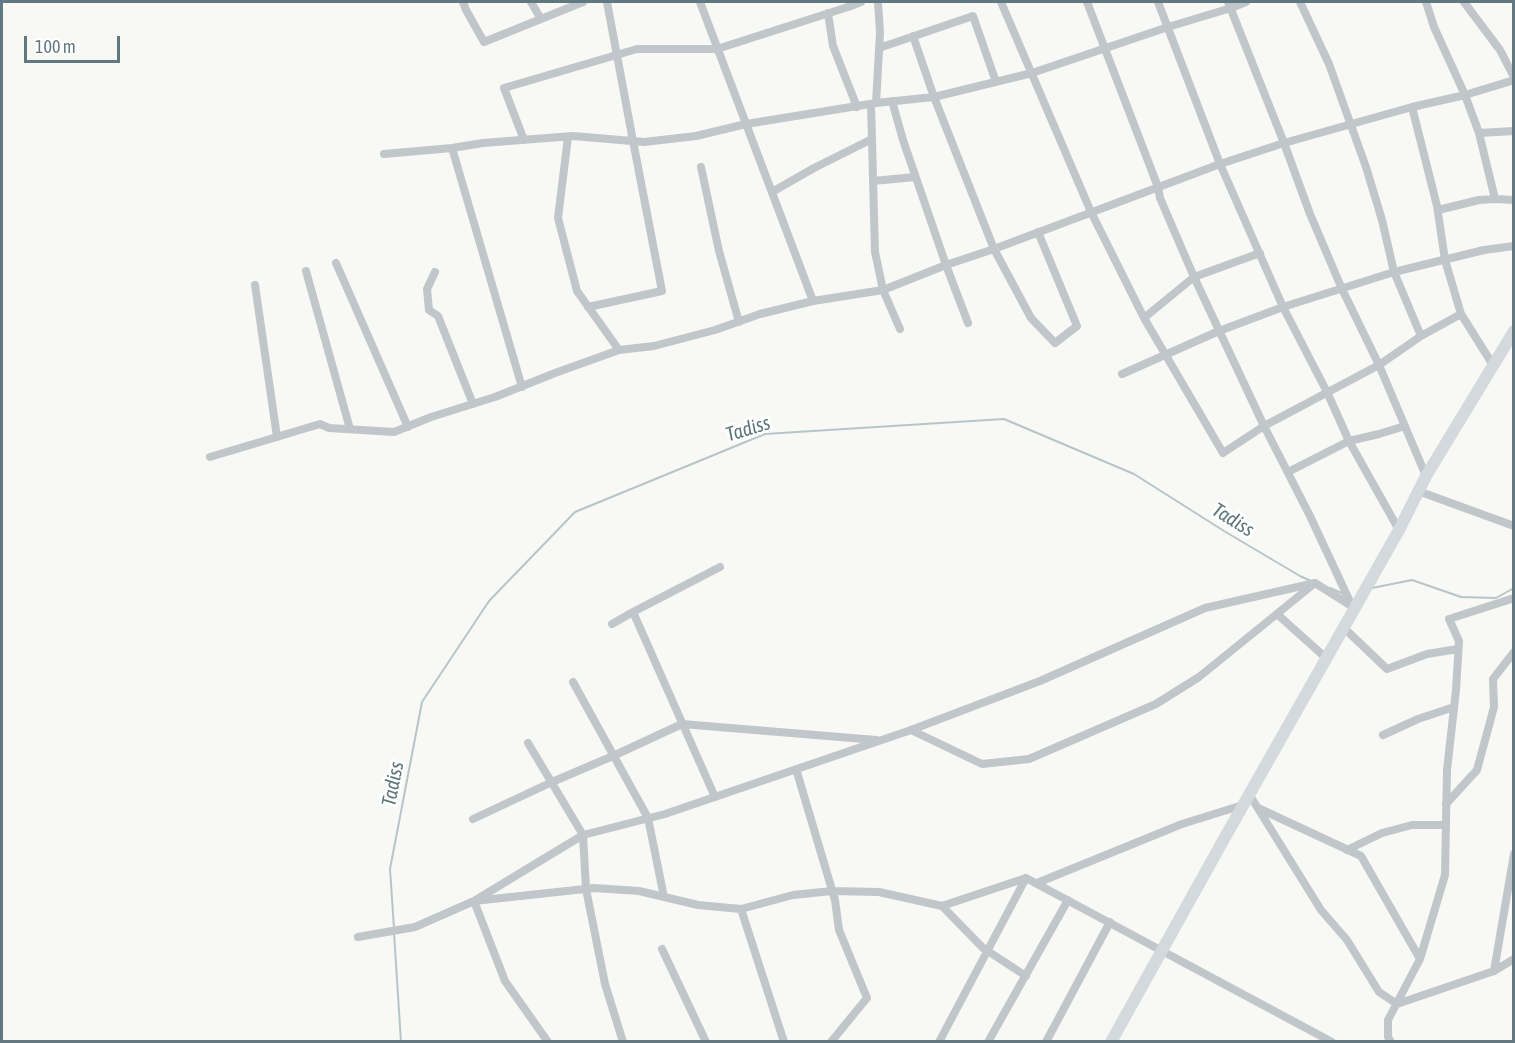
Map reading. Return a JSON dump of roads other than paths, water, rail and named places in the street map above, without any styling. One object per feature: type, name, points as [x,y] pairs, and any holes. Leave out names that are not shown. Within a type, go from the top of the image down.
[{"type":"main road","points":[[1111,1041],[1353,606],[1399,530],[1426,476],[1514,331]]},
{"type":"street","points":[[463,2],[484,42],[583,2]]},
{"type":"street","points":[[531,2],[541,19]]},
{"type":"street","points":[[588,307],[662,291],[607,2]]},
{"type":"street","points":[[700,2],[813,301]]},
{"type":"street","points":[[524,140],[504,88],[637,49],[717,49],[861,2]]},
{"type":"street","points":[[878,2],[880,33],[872,139],[875,252],[883,290],[900,329]]},
{"type":"street","points":[[1001,2],[1091,212],[1144,318],[1223,453],[1264,426],[1379,365],[1421,336],[1461,314]]},
{"type":"street","points":[[1087,2],[1158,187],[1160,198],[1194,277],[1264,426],[1353,606]]},
{"type":"street","points":[[1158,2],[1220,164],[1283,307],[1327,392],[1349,441],[1399,530]]},
{"type":"street","points":[[384,154],[483,143],[568,137],[644,142],[696,136],[746,124],[892,101],[934,97],[1032,74],[1230,5],[1246,2]]},
{"type":"street","points":[[1300,2],[1329,64],[1377,200],[1394,272],[1421,336]]},
{"type":"street","points":[[1426,2],[1434,27],[1465,95],[1479,133],[1495,199]]},
{"type":"street","points":[[210,457],[320,424],[329,428],[394,432],[431,417],[495,398],[619,350],[654,346],[716,330],[760,314],[813,301],[883,290],[1220,164],[1284,143],[1412,107],[1465,95],[1514,78],[1500,50],[1464,2]]},
{"type":"street","points":[[1230,5],[1310,214],[1342,289],[1379,365],[1426,476]]},
{"type":"street","points":[[828,13],[833,46],[857,107]]},
{"type":"street","points":[[879,48],[973,16],[996,82]]},
{"type":"street","points":[[913,36],[934,97],[994,249],[1031,318],[1055,343],[1077,326],[1038,232]]},
{"type":"street","points":[[892,101],[915,177],[968,323]]},
{"type":"street","points":[[1412,107],[1438,210],[1445,260],[1461,314],[1493,365]]},
{"type":"street","points":[[1479,133],[1514,131]]},
{"type":"street","points":[[568,137],[558,218],[577,291],[619,350]]},
{"type":"street","points":[[772,192],[872,139]]},
{"type":"street","points":[[452,148],[522,387]]},
{"type":"street","points":[[701,167],[719,251],[739,322]]},
{"type":"street","points":[[873,181],[915,177]]},
{"type":"street","points":[[1438,210],[1495,199],[1514,200]]},
{"type":"street","points":[[1122,374],[1219,331],[1283,307],[1394,272],[1484,250],[1514,246]]},
{"type":"street","points":[[1144,318],[1194,277],[1260,253]]},
{"type":"street","points":[[336,264],[408,427]]},
{"type":"street","points":[[306,272],[350,429]]},
{"type":"street","points":[[435,272],[427,290],[429,310],[438,316],[473,404]]},
{"type":"street","points":[[255,285],[278,437]]},
{"type":"street","points":[[1288,472],[1349,441],[1405,426]]},
{"type":"street","points":[[1418,491],[1514,526]]},
{"type":"street","points":[[612,624],[720,567]]},
{"type":"street","points":[[358,936],[415,927],[474,901],[583,835],[665,814],[911,730],[1040,681],[1205,608],[1315,583],[1353,606]]},
{"type":"street","points":[[911,730],[982,764],[1029,759],[1156,704],[1198,677],[1315,583]]},
{"type":"street","points":[[1391,1041],[1388,1037],[1388,1020],[1420,959],[1445,875],[1447,770],[1459,641],[1449,619],[1514,598]]},
{"type":"street","points":[[633,612],[715,797]]},
{"type":"street","points":[[1277,615],[1326,658]]},
{"type":"street","points":[[1343,627],[1387,669],[1427,654],[1458,649]]},
{"type":"street","points":[[1446,804],[1476,770],[1494,707],[1493,679],[1514,652]]},
{"type":"street","points":[[573,682],[648,818],[664,897]]},
{"type":"street","points":[[1383,735],[1418,719],[1454,707]]},
{"type":"street","points":[[473,819],[682,724],[879,740]]},
{"type":"street","points":[[528,743],[583,835],[586,889],[605,984],[623,1041]]},
{"type":"street","points":[[796,769],[832,891],[839,930],[867,998],[831,1041]]},
{"type":"street","points":[[1037,883],[1246,799],[1258,808],[1361,856],[1420,959]]},
{"type":"street","points":[[1258,808],[1321,910],[1347,940],[1379,992],[1397,1004]]},
{"type":"street","points":[[1347,850],[1382,833],[1412,825],[1446,825]]},
{"type":"street","points":[[1494,971],[1514,854]]},
{"type":"street","points":[[474,901],[586,889],[639,891],[698,905],[741,909],[793,895],[832,891],[879,892],[942,906],[1026,878],[1332,1041]]},
{"type":"street","points":[[939,1041],[1026,878]]},
{"type":"street","points":[[988,1041],[1068,900]]},
{"type":"street","points":[[474,901],[505,981],[548,1041]]},
{"type":"street","points":[[942,906],[987,951],[1026,975]]},
{"type":"street","points":[[741,909],[784,1041]]},
{"type":"street","points":[[1046,1041],[1110,922]]},
{"type":"street","points":[[662,950],[706,1041]]},
{"type":"street","points":[[1397,1004],[1494,971],[1514,959]]},
{"type":"waterway","name":"Tadiss","points":[[394,928],[390,869],[422,702],[489,601],[575,512],[765,434],[1004,419],[1134,474],[1224,531],[1311,581]]},
{"type":"waterway","name":"Tadiss","points":[[1372,588],[1412,580],[1461,597],[1496,598],[1514,588]]},
{"type":"waterway","name":"Tadiss","points":[[1330,588],[1344,594]]},
{"type":"waterway","name":"Tadiss","points":[[394,933],[401,1042]]}]
